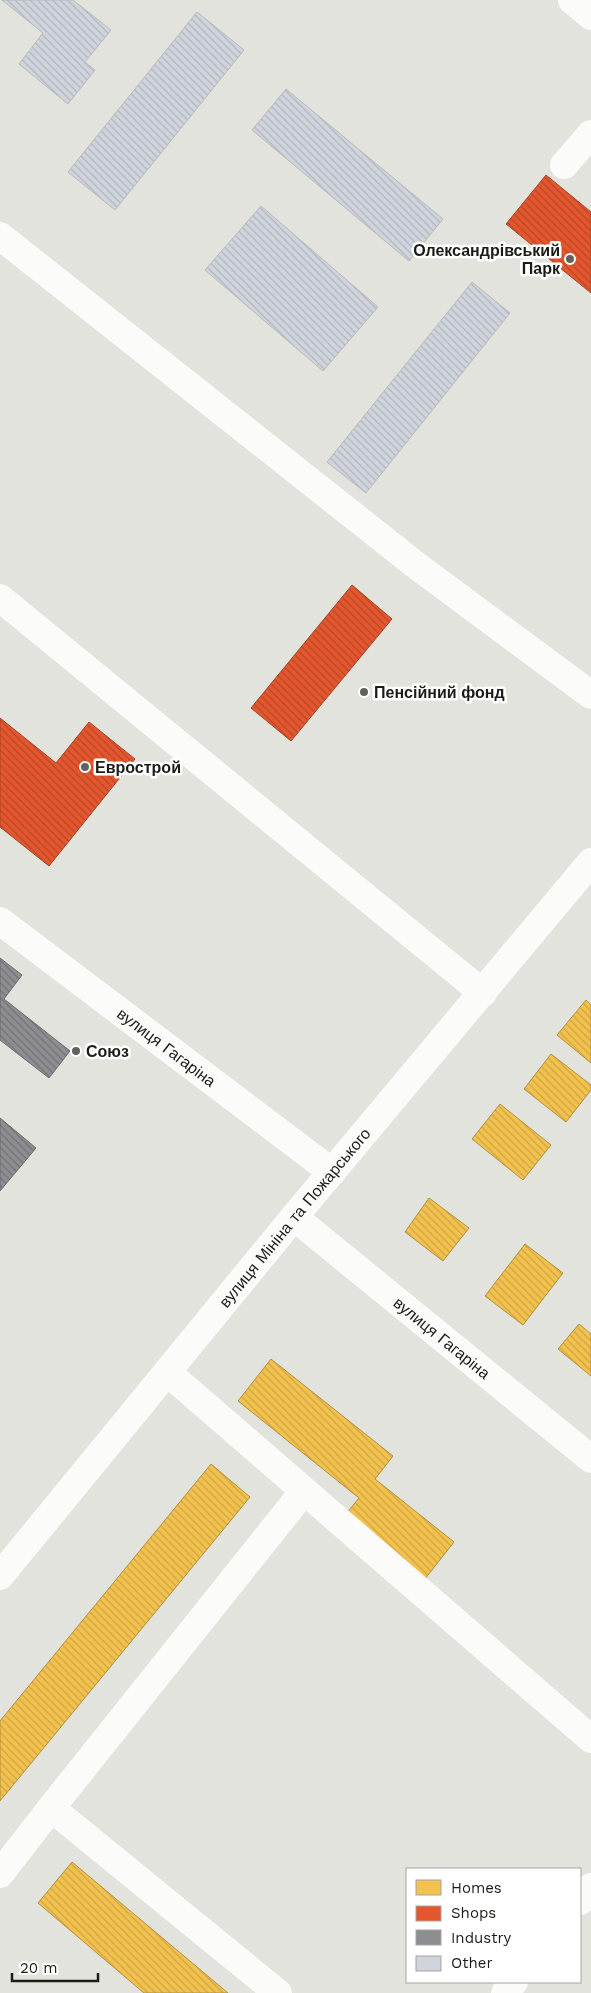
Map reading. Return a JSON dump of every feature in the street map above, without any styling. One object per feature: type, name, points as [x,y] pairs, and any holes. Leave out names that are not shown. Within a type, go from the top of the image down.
[{"type":"street","points":[[572,0],[591,16]]},
{"type":"street","points":[[564,165],[591,134]]},
{"type":"street","points":[[0,236],[417,566],[591,695]]},
{"type":"street","points":[[0,598],[483,993]]},
{"type":"street","name":"вулиця Мініна та Пожарського","points":[[0,1576],[294,1217],[591,862]]},
{"type":"street","name":"вулиця Гагаріна","points":[[0,921],[332,1172]]},
{"type":"street","name":"вулиця Гагаріна","points":[[294,1217],[591,1459]]},
{"type":"street","points":[[167,1372],[591,1739]]},
{"type":"street","points":[[0,1874],[304,1490]]},
{"type":"street","points":[[51,1808],[278,1993]]},
{"type":"street","points":[[581,1900],[591,1887]]},
{"type":"street","points":[[504,1993],[513,1983]]},
{"type":"building: Homes","points":[[586,1000],[591,1005],[591,1063],[557,1035]]},
{"type":"building: Homes","points":[[551,1054],[591,1085],[591,1090],[566,1122],[524,1089]]},
{"type":"building: Homes","points":[[500,1104],[551,1145],[523,1180],[472,1139]]},
{"type":"building: Homes","points":[[429,1198],[469,1228],[443,1261],[405,1232]]},
{"type":"building: Homes","points":[[525,1244],[563,1273],[523,1325],[485,1296]]},
{"type":"building: Homes","points":[[579,1324],[591,1334],[591,1376],[558,1349]]},
{"type":"building: Homes","points":[[271,1359],[393,1456],[375,1479],[454,1542],[421,1584],[341,1520],[359,1498],[238,1401]]},
{"type":"building: Homes","points":[[211,1464],[250,1497],[0,1801],[0,1721]]},
{"type":"building: Homes","points":[[72,1862],[228,1993],[144,1993],[38,1903]]},
{"type":"building: Shops","name":"Олександрівський Парк","points":[[546,175],[591,212],[591,293],[506,224]]},
{"type":"building: Shops","points":[[352,585],[392,619],[291,741],[251,708]]},
{"type":"building: Shops","points":[[0,718],[56,763],[89,722],[135,759],[49,866],[0,827]]},
{"type":"building: Industry","points":[[0,958],[22,975],[4,999],[70,1051],[49,1078],[0,1040]]},
{"type":"building: Industry","points":[[0,1118],[36,1148],[0,1191]]},
{"type":"building: Other","points":[[2,0],[73,0],[111,30],[85,62],[95,70],[68,104],[19,64],[43,33]]},
{"type":"building: Other","points":[[197,12],[244,50],[115,210],[68,172]]},
{"type":"building: Other","points":[[286,89],[443,219],[409,261],[252,130]]},
{"type":"building: Other","points":[[261,206],[378,307],[323,371],[205,270]]},
{"type":"building: Other","points":[[472,282],[510,313],[366,493],[327,462]]},
{"type":"place","name":"Олександрівський Парк","points":[[570,259]]},
{"type":"place","name":"Пенсійний фонд","points":[[364,692]]},
{"type":"place","name":"Еврострой","points":[[85,767]]},
{"type":"place","name":"Союз","points":[[76,1051]]}]
